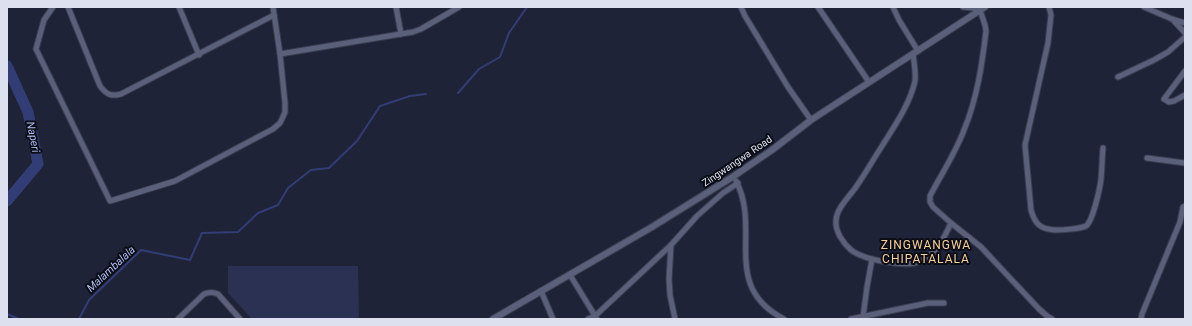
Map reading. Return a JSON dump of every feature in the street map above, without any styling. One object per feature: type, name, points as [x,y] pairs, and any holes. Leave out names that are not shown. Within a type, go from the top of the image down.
[{"type":"street","points":[[53,7],[44,20],[36,49],[110,201],[176,181],[273,129],[280,123],[285,112],[285,103],[273,7]]},
{"type":"street","points":[[68,7],[100,86],[107,94],[111,96],[122,94],[274,15]]},
{"type":"street","points":[[179,7],[199,55]]},
{"type":"street","points":[[396,7],[401,34]]},
{"type":"street","points":[[280,54],[401,34],[421,29],[459,7]]},
{"type":"street","points":[[741,7],[784,80],[810,120]]},
{"type":"street","points":[[818,7],[869,82]]},
{"type":"street","points":[[893,7],[915,52],[916,72],[914,82],[902,112],[868,169],[840,210],[836,218],[836,226],[839,235],[847,246],[858,254],[872,259],[915,263],[922,260],[938,248],[951,223]]},
{"type":"street","points":[[963,7],[982,9],[986,31],[979,76],[974,102],[964,132],[930,196],[930,199],[933,207],[981,247],[1039,309],[1052,319]]},
{"type":"street","points":[[1049,7],[1051,22],[1048,43],[1025,145],[1031,210],[1036,223],[1042,227],[1057,230],[1079,228],[1088,224],[1100,186],[1103,148]]},
{"type":"street","points":[[1144,7],[1185,24]]},
{"type":"street","name":"Zingwangwa Road","points":[[493,319],[652,227],[734,176],[772,150],[810,120],[982,9]]},
{"type":"street","points":[[1174,20],[1185,33]]},
{"type":"street","points":[[1118,77],[1168,52],[1185,37]]},
{"type":"street","points":[[1185,71],[1164,99],[1169,102],[1185,95]]},
{"type":"street","points":[[1147,158],[1185,163]]},
{"type":"street","points":[[734,176],[742,192],[744,202],[746,256],[748,277],[752,290],[760,302],[784,319]]},
{"type":"street","points":[[588,319],[596,317],[671,245],[697,216],[723,193],[738,183]]},
{"type":"street","points":[[1142,319],[1142,314],[1180,222],[1183,207],[1185,206]]},
{"type":"street","points":[[671,245],[669,279],[670,295],[675,319]]},
{"type":"street","points":[[863,317],[872,259]]},
{"type":"street","points":[[570,275],[596,317]]},
{"type":"street","points":[[541,291],[553,319]]},
{"type":"street","points":[[178,319],[208,292],[218,294],[240,319]]},
{"type":"street","points":[[852,319],[928,303],[944,303]]},
{"type":"shaded area","points":[[228,266],[358,266],[359,319],[252,319],[228,293]]},
{"type":"waterway","name":"Malambalala","points":[[458,93],[479,69],[500,57],[509,33],[527,7]]},
{"type":"waterway","name":"Naperi","points":[[7,66],[28,112],[38,164],[7,201]]},
{"type":"waterway","name":"Malambalala","points":[[79,319],[89,300],[141,250],[190,260],[202,233],[238,232],[258,213],[278,205],[288,188],[311,170],[329,168],[357,141],[380,106],[410,96],[426,94]]},
{"type":"waterway","name":"Malambalala","points":[[7,314],[19,319]]},
{"type":"district","name":"ZINGWANGWA CHIPATALALA","points":[[926,252]]}]
